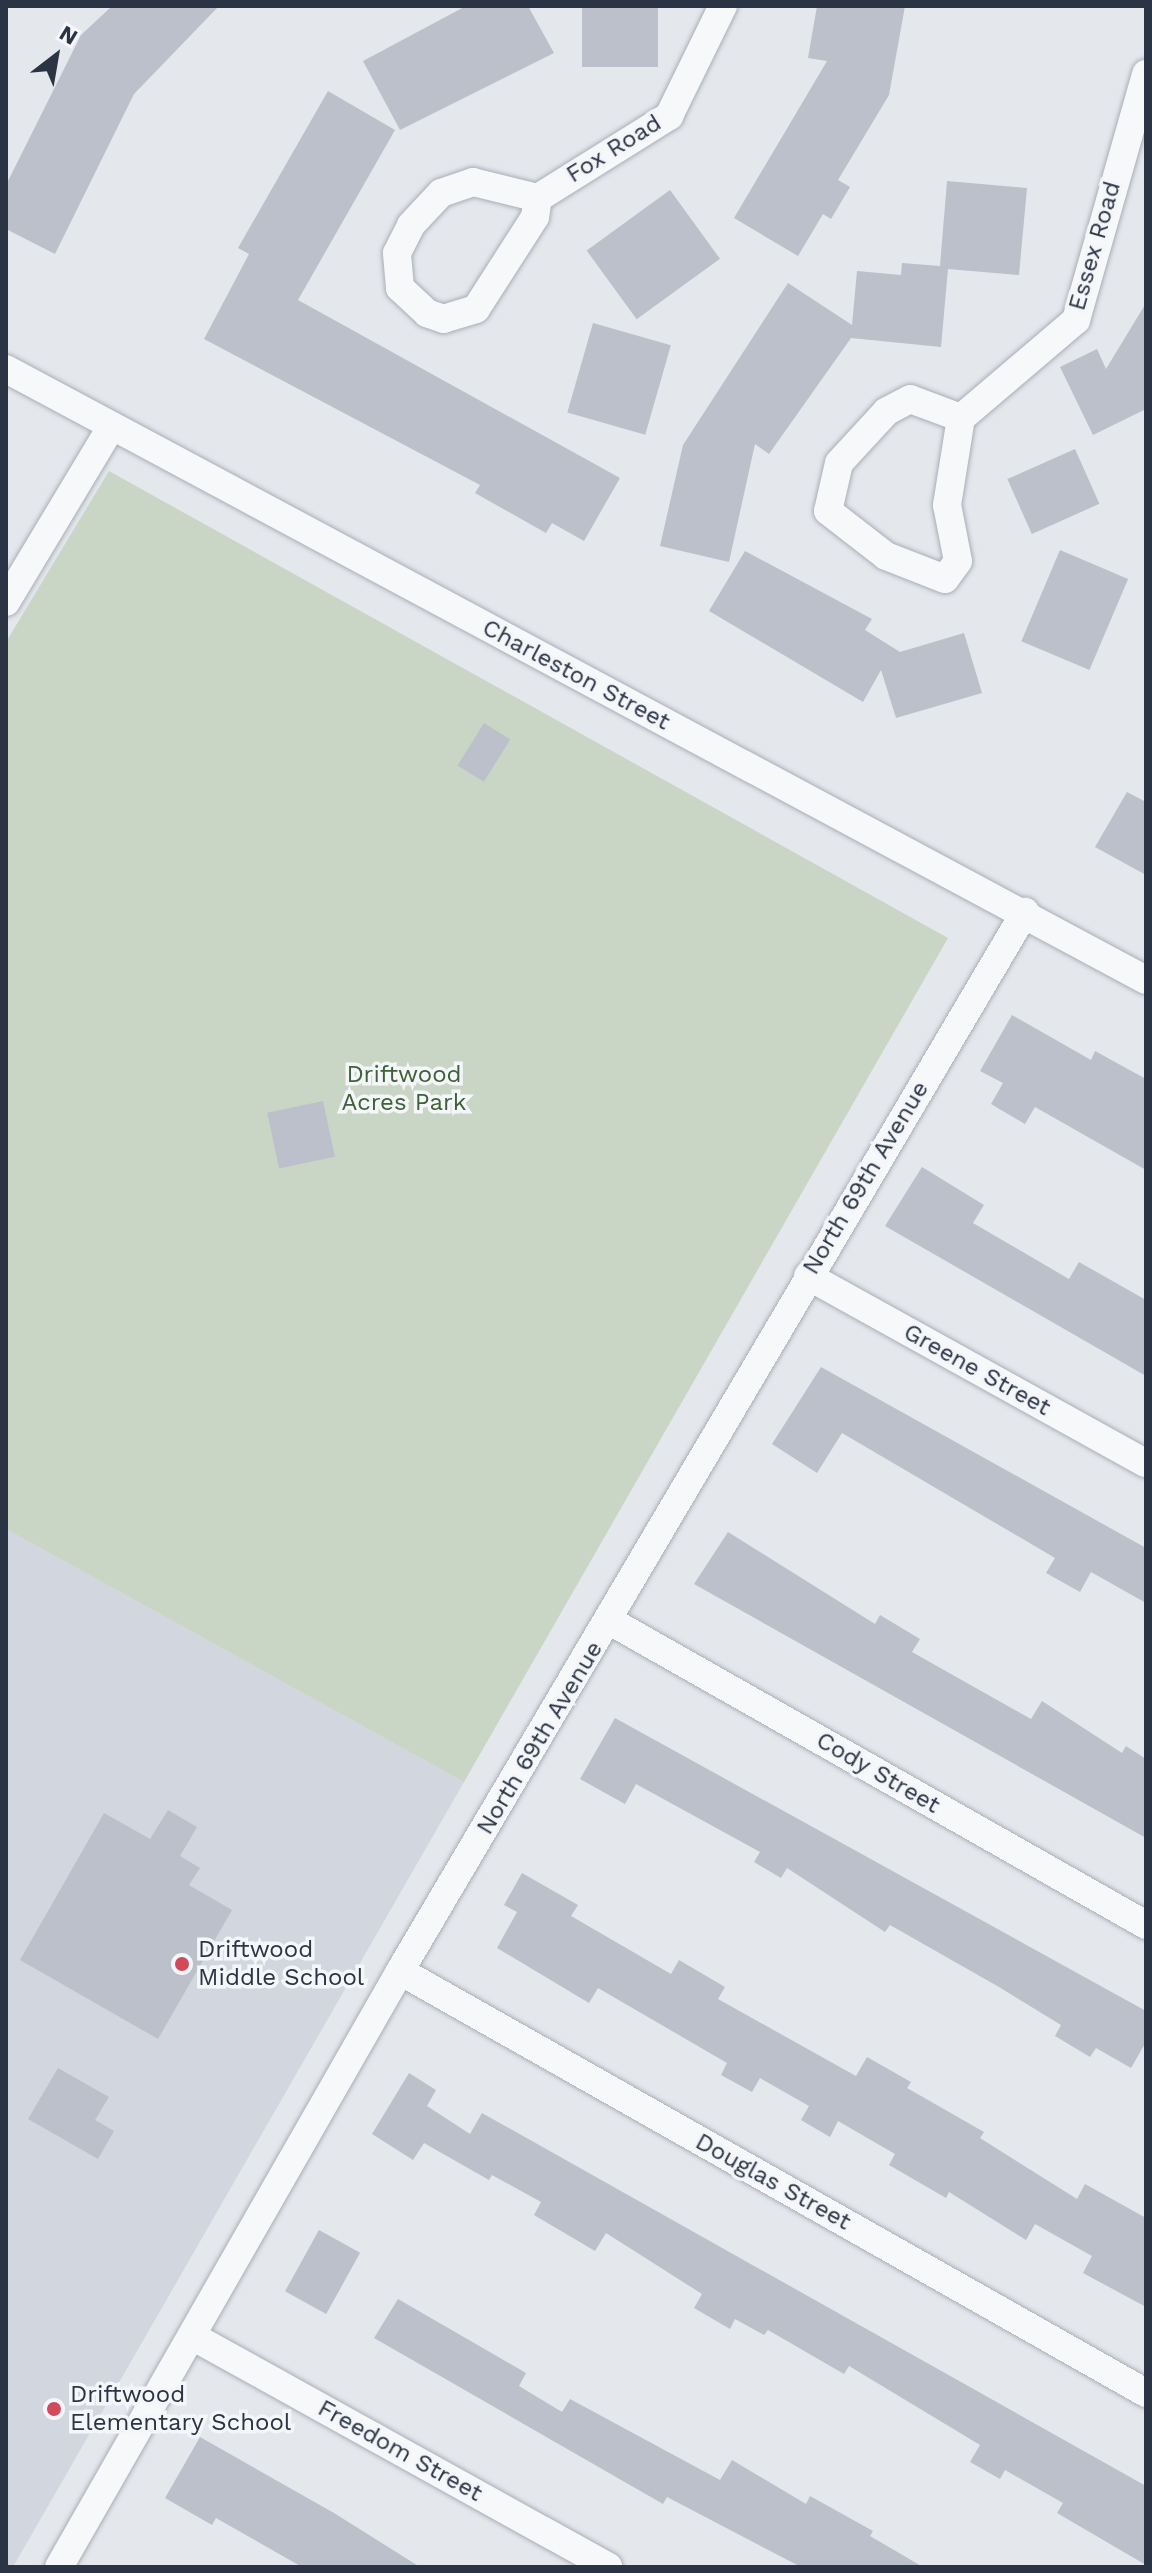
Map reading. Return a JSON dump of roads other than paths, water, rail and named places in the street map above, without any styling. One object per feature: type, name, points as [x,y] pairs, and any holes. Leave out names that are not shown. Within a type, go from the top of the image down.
[{"type":"street","name":"Fox Road","points":[[538,198],[669,116],[723,6]]},
{"type":"street","name":"Essex Road","points":[[961,418],[1076,320],[1146,74]]},
{"type":"street","points":[[473,182],[538,198],[535,217],[476,309],[444,319],[427,313],[400,288],[397,253],[417,216],[441,193],[473,182]]},
{"type":"street","name":"Charleston Street","points":[[6,369],[110,429],[1025,912],[1146,980]]},
{"type":"street","points":[[910,399],[961,418],[947,505],[958,561],[945,579],[886,556],[828,511],[839,463],[886,412],[910,399]]},
{"type":"street","points":[[6,602],[110,429]]},
{"type":"street","name":"North 69th Avenue","points":[[59,2567],[400,1971],[610,1621],[808,1276],[1025,912]]},
{"type":"street","name":"Greene Street","points":[[808,1276],[1146,1463]]},
{"type":"street","name":"Cody Street","points":[[610,1621],[1146,1925]]},
{"type":"street","name":"Douglas Street","points":[[400,1971],[1146,2393]]},
{"type":"street","name":"Freedom Street","points":[[192,2336],[608,2567]]},
{"type":"place","name":"Driftwood Middle School","points":[[182,1964]]},
{"type":"place","name":"Driftwood Elementary School","points":[[54,2409]]},
{"type":"park label","name":"Driftwood Acres Park","points":[[404,1089]]}]
